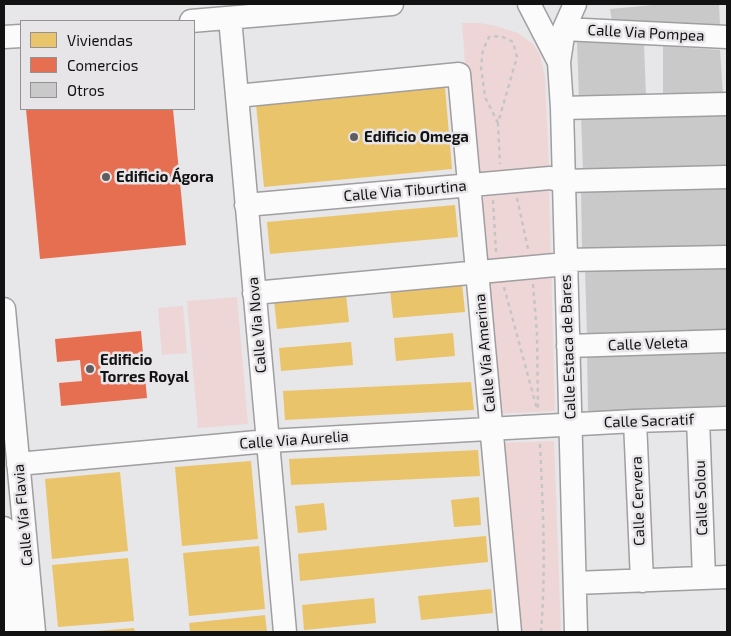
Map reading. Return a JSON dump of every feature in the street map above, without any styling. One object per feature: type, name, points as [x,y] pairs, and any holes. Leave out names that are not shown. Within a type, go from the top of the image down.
[{"type":"street","points":[[195,21],[392,4]]},
{"type":"street","name":"Calle Estaca de Bares","points":[[529,4],[559,62]]},
{"type":"street","points":[[534,4],[550,9],[563,8],[574,4]]},
{"type":"street","name":"Calle Estaca de Bares","points":[[574,4],[564,29],[559,62],[562,108],[576,632]]},
{"type":"street","name":"Calle Via Nova","points":[[230,18],[285,632]]},
{"type":"street","name":"Calle Via Pompea","points":[[564,29],[727,37]]},
{"type":"street","points":[[4,37],[20,36]]},
{"type":"street","name":"Calle Vía Amerina","points":[[237,96],[459,74],[469,186],[488,272],[492,430],[510,632]]},
{"type":"street","points":[[562,108],[727,104]]},
{"type":"street","name":"Calle Via Tiburtina","points":[[246,205],[550,178],[564,181],[727,176]]},
{"type":"street","points":[[254,293],[532,268],[566,262],[727,257]]},
{"type":"street","name":"Calle Vía Flavia","points":[[4,309],[34,632]]},
{"type":"street","name":"Calle Veleta","points":[[568,346],[727,341]]},
{"type":"street","name":"Calle Sacratif","points":[[570,425],[727,418]]},
{"type":"street","name":"Calle Solou","points":[[698,419],[704,578]]},
{"type":"street","name":"Calle Cervera","points":[[635,421],[642,580]]},
{"type":"street","name":"Calle Via Aurelia","points":[[18,464],[268,441],[570,425]]},
{"type":"street","name":"Calle Vía Flavia","points":[[4,528],[13,632]]},
{"type":"street","points":[[575,584],[727,577]]},
{"type":"path","points":[[498,123],[485,97],[481,67],[483,50],[489,37],[501,36],[513,42],[517,57],[498,123],[502,183],[496,256],[488,272],[538,412],[532,268],[502,183]]},
{"type":"path","points":[[540,442],[544,522],[541,632]]},
{"type":"shaded area","points":[[462,23],[496,26],[518,33],[533,44],[540,55],[545,78],[549,168],[479,173],[473,171]]},
{"type":"shaded area","points":[[549,190],[555,411],[496,414],[478,202],[484,197]]},
{"type":"shaded area","points":[[237,297],[248,424],[198,428],[187,301]]},
{"type":"shaded area","points":[[183,306],[187,353],[162,355],[158,308]]},
{"type":"shaded area","points":[[554,441],[561,632],[515,632],[497,443]]},
{"type":"building: Viviendas","name":"Edificio Omega","points":[[445,87],[452,169],[264,187],[256,104]]},
{"type":"building: Viviendas","points":[[455,205],[458,237],[270,254],[267,222]]},
{"type":"building: Viviendas","points":[[462,283],[465,312],[393,318],[390,290]]},
{"type":"building: Viviendas","points":[[346,294],[349,322],[277,329],[274,300]]},
{"type":"building: Viviendas","points":[[453,333],[455,356],[396,361],[394,338]]},
{"type":"building: Viviendas","points":[[351,342],[353,365],[281,371],[279,348]]},
{"type":"building: Viviendas","points":[[471,382],[474,410],[285,420],[283,391]]},
{"type":"building: Viviendas","points":[[478,450],[480,476],[291,485],[289,459]]},
{"type":"building: Viviendas","points":[[251,461],[258,539],[182,546],[175,467]]},
{"type":"building: Viviendas","points":[[120,472],[128,551],[52,559],[45,479]]},
{"type":"building: Viviendas","points":[[479,497],[481,525],[454,527],[451,500]]},
{"type":"building: Viviendas","points":[[324,503],[327,530],[298,533],[295,506]]},
{"type":"building: Viviendas","points":[[486,536],[488,562],[300,581],[298,554]]},
{"type":"building: Viviendas","points":[[259,546],[265,609],[189,616],[183,553]]},
{"type":"building: Viviendas","points":[[128,558],[134,621],[58,627],[52,565]]},
{"type":"building: Viviendas","points":[[491,589],[493,613],[421,620],[418,596]]},
{"type":"building: Viviendas","points":[[374,598],[376,623],[304,630],[302,605]]},
{"type":"building: Viviendas","points":[[265,615],[267,632],[190,632],[189,623]]},
{"type":"building: Viviendas","points":[[134,628],[135,632],[97,632],[97,631]]},
{"type":"building: Comercios","name":"Edificio Ágora","points":[[26,110],[173,110],[186,245],[40,259]]},
{"type":"building: Comercios","name":"Edificio Torres Royal","points":[[141,331],[143,353],[100,357],[101,380],[145,376],[147,398],[61,406],[59,383],[82,381],[80,360],[57,362],[55,339]]},
{"type":"building: Otros","points":[[664,4],[719,4],[720,26],[612,21],[610,9]]},
{"type":"building: Otros","points":[[577,41],[644,44],[646,98],[579,99]]},
{"type":"building: Otros","points":[[663,46],[720,50],[723,95],[663,97]]},
{"type":"building: Otros","points":[[726,109],[727,168],[583,173],[581,114]]},
{"type":"building: Otros","points":[[727,183],[727,251],[582,253],[581,185]]},
{"type":"building: Otros","points":[[727,265],[727,332],[587,336],[585,269]]},
{"type":"building: Otros","points":[[727,350],[727,409],[588,412],[587,352]]},
{"type":"place","name":"Edificio Omega","points":[[354,137]]},
{"type":"place","name":"Edificio Ágora","points":[[106,177]]},
{"type":"place","name":"Edificio Torres Royal","points":[[90,369]]}]
